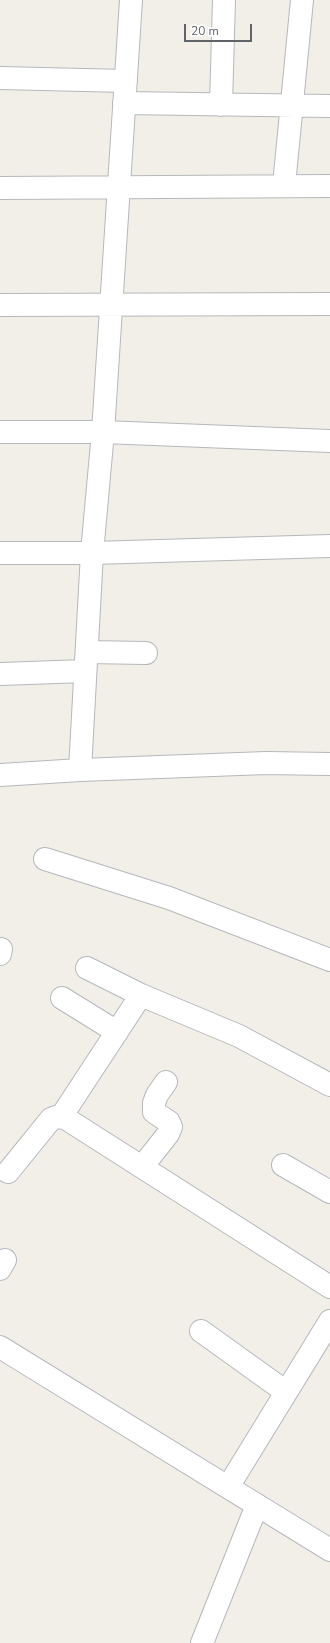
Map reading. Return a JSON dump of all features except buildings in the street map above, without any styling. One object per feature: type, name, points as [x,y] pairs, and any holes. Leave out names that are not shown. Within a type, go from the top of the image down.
[{"type":"street","points":[[80,770],[92,553],[103,432],[131,0]]},
{"type":"street","points":[[221,105],[224,0]]},
{"type":"street","points":[[284,186],[302,0]]},
{"type":"street","points":[[0,78],[126,81]]},
{"type":"street","points":[[124,103],[330,106]]},
{"type":"street","points":[[0,188],[119,186],[330,186]]},
{"type":"street","points":[[0,304],[330,304]]},
{"type":"street","points":[[0,432],[103,432],[330,441]]},
{"type":"street","points":[[0,553],[92,553],[330,546]]},
{"type":"street","points":[[0,674],[146,654]]},
{"type":"street","points":[[0,775],[80,770],[266,763],[330,764]]},
{"type":"street","points":[[45,858],[169,898],[330,960]]},
{"type":"street","points":[[87,968],[141,995],[239,1036],[330,1085]]},
{"type":"street","points":[[61,1117],[141,995]]},
{"type":"street","points":[[62,998],[116,1032]]},
{"type":"street","points":[[142,1167],[168,1134],[171,1127],[169,1122],[154,1112],[154,1103],[157,1095],[166,1082]]},
{"type":"street","points":[[8,1172],[51,1119],[56,1117],[65,1118],[330,1287]]},
{"type":"street","points":[[283,1164],[330,1192]]},
{"type":"street","points":[[228,1487],[330,1321]]},
{"type":"street","points":[[201,1331],[286,1392]]},
{"type":"street","points":[[0,1347],[330,1550]]},
{"type":"street","points":[[202,1643],[257,1505]]}]
